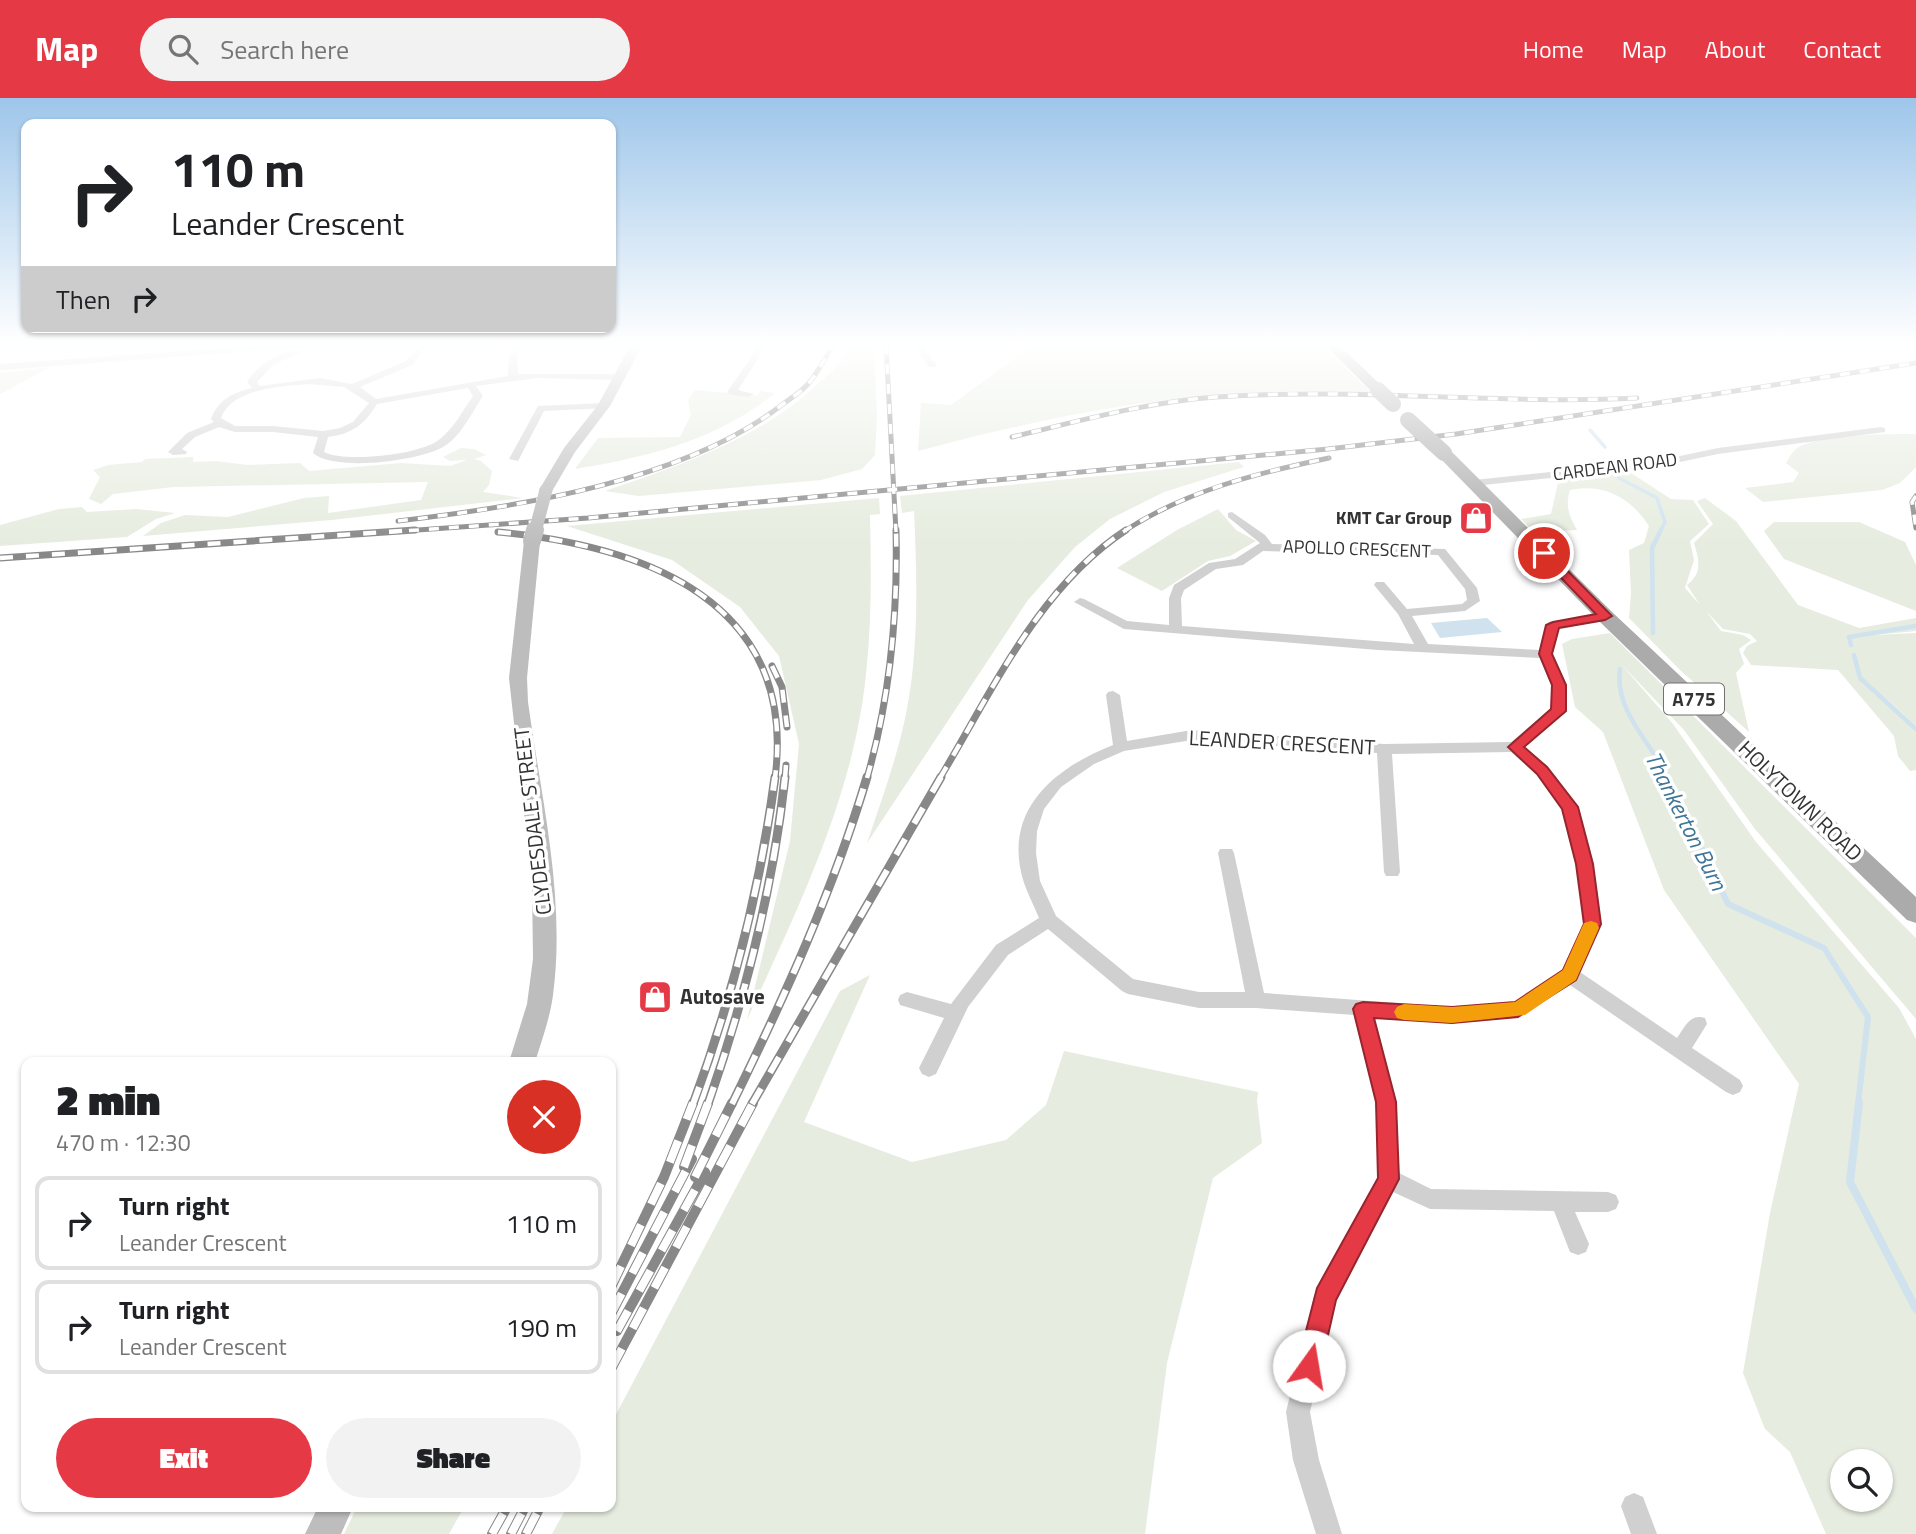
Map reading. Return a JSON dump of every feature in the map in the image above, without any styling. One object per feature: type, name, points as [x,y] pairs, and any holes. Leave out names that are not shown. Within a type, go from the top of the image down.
[{"type":"main road","name":"CLYDESDALE STREET","points":[[523,1057],[541,997],[545,939],[545,912],[519,702],[532,541],[546,490],[569,451],[600,411]]},
{"type":"main road","name":"A775","points":[[1399,411],[1474,483]]},
{"type":"main road","name":"HOLYTOWN ROAD","points":[[1474,483],[1605,616],[1916,913]]},
{"type":"street","points":[[219,411],[216,419],[233,428],[324,435],[354,426],[368,411]]},
{"type":"street","points":[[324,435],[318,453],[324,459],[374,458],[428,450],[447,439],[467,411]]},
{"type":"street","points":[[514,458],[539,411]]},
{"type":"street","points":[[182,452],[173,452],[191,435],[220,423]]},
{"type":"street","name":"CARDEAN ROAD","points":[[1474,483],[1657,464],[1718,451],[1881,430]]},
{"type":"street","name":"APOLLO CRESCENT","points":[[1232,515],[1243,526],[1261,537],[1268,546]]},
{"type":"street","name":"APOLLO CRESCENT","points":[[1176,630],[1175,598],[1178,588],[1213,566],[1239,562],[1260,547],[1268,546],[1441,552],[1474,595],[1474,601],[1465,607],[1404,613]]},
{"type":"street","name":"APOLLO CRESCENT","points":[[1380,585],[1404,613],[1423,648]]},
{"type":"street","points":[[1080,602],[1124,625],[1423,648],[1545,654]]},
{"type":"street","points":[[1605,616],[1553,625],[1545,654],[1559,685],[1558,711],[1515,747],[1542,771],[1570,807],[1585,864],[1592,924],[1570,975],[1733,1086]]},
{"type":"street","points":[[1112,695],[1121,747]]},
{"type":"street","name":"LEANDER CRESCENT","points":[[1515,747],[1384,749],[1192,735],[1121,747],[1089,760],[1056,783],[1037,807],[1029,831],[1028,853],[1032,881],[1049,920],[1128,986],[1199,1000],[1256,1000],[1452,1015],[1518,1009],[1570,975]]},
{"type":"street","points":[[1384,749],[1392,872]]},
{"type":"street","points":[[1226,853],[1256,1000]]},
{"type":"street","points":[[929,1068],[955,1013],[1002,950],[1049,920]]},
{"type":"street","points":[[907,1000],[955,1013]]},
{"type":"street","points":[[1329,1534],[1306,1460],[1298,1412],[1325,1296],[1389,1179],[1386,1102],[1363,1009]]},
{"type":"street","points":[[1679,1051],[1698,1024]]},
{"type":"street","points":[[1389,1179],[1430,1199],[1608,1202]]},
{"type":"street","points":[[1560,1202],[1578,1244]]},
{"type":"street","points":[[1634,1506],[1644,1534]]},
{"type":"shaded area","points":[[690,411],[750,411],[705,435],[681,444],[575,469],[598,438],[680,437],[691,415]]},
{"type":"shaded area","points":[[784,411],[877,411],[875,455],[862,469],[821,480],[639,496],[605,491],[720,448]]},
{"type":"shaded area","points":[[920,411],[1092,411],[1030,424],[918,451]]},
{"type":"shaded area","points":[[1916,434],[1916,467],[1900,483],[1882,490],[1763,502],[1745,488],[1793,482],[1799,473],[1786,463],[1795,450],[1806,444],[1853,436]]},
{"type":"shaded area","points":[[461,448],[474,449],[486,455],[474,459],[481,461],[492,471],[489,485],[483,492],[523,498],[332,520],[143,536],[161,523],[185,515],[228,517],[304,498],[329,496],[328,513],[421,500],[428,482],[173,487],[113,494],[101,504],[89,499],[100,477],[93,470],[108,465],[142,462],[145,459],[193,457],[193,462],[215,461],[248,465],[300,463],[309,471],[401,463],[450,466],[467,460],[450,461],[443,457]]},
{"type":"shaded area","points":[[1239,462],[1244,467],[1164,492],[1110,519],[1075,547],[1028,600],[867,843],[899,743],[914,660],[914,511],[902,513],[900,496]]},
{"type":"shaded area","points":[[1631,473],[1671,499],[1693,500],[1709,524],[1690,541],[1694,560],[1685,588],[1700,605],[1687,585],[1698,571],[1694,543],[1713,524],[1697,501],[1705,498],[1736,521],[1798,605],[1859,628],[1916,618],[1916,631],[1874,635],[1916,633],[1916,726],[1883,695],[1916,728],[1916,770],[1910,771],[1898,756],[1894,736],[1838,670],[1751,665],[1743,653],[1747,646],[1757,641],[1750,634],[1723,629],[1706,611],[1721,631],[1743,635],[1751,640],[1739,649],[1744,664],[1736,673],[1749,732],[1679,669],[1629,618],[1629,550],[1644,543],[1649,526],[1625,500],[1615,494],[1594,489],[1570,490],[1569,511],[1577,530],[1533,532],[1521,519],[1551,514],[1558,483],[1567,477]]},
{"type":"shaded area","points":[[879,498],[880,514],[870,515],[871,594],[868,654],[859,719],[849,764],[821,852],[747,1020],[790,841],[799,744],[779,656],[740,607],[672,560],[567,526]]},
{"type":"shaded area","points":[[82,507],[87,512],[136,509],[175,513],[156,519],[127,537],[0,546],[0,525],[59,509]]},
{"type":"shaded area","points":[[1218,509],[1236,530],[1256,541],[1230,556],[1208,561],[1162,591],[1117,568],[1177,530]]},
{"type":"shaded area","points":[[1774,522],[1859,522],[1905,542],[1916,565],[1916,611],[1784,559],[1764,531]]},
{"type":"shaded area","points":[[1610,633],[1916,938],[1916,1019],[1755,829],[1684,730],[1621,664],[1673,724],[1756,842],[1899,1008],[1916,1039],[1916,1534],[1826,1534],[1790,1452],[1765,1429],[1743,1373],[1770,1213],[1799,1084],[1664,890],[1603,732],[1575,707],[1562,644],[1572,639]]},
{"type":"shaded area","points":[[870,975],[804,1122],[912,1162],[1006,1140],[1046,1105],[1064,1051],[1258,1092],[1262,1143],[1213,1178],[1167,1363],[1145,1534],[552,1534],[564,1512],[616,1512],[616,1415],[840,991]]},
{"type":"shaded area","points":[[355,1512],[461,1512],[449,1534],[344,1534]]},
{"type":"water","points":[[1487,618],[1502,632],[1440,638],[1431,623]]},
{"type":"waterway","name":"Thankerton Burn","points":[[1590,430],[1605,447]]},
{"type":"waterway","name":"Thankerton Burn","points":[[1619,478],[1657,498],[1665,522],[1652,548],[1653,633]]},
{"type":"waterway","points":[[1851,645],[1849,637],[1916,626]]},
{"type":"waterway","points":[[1854,655],[1860,678],[1916,729]]},
{"type":"waterway","name":"Thankerton Burn","points":[[1620,669],[1620,684],[1628,712],[1668,778]]},
{"type":"waterway","name":"Thankerton Burn","points":[[1668,777],[1728,904],[1824,948],[1868,1017],[1858,1104]]},
{"type":"waterway","name":"Thankerton Burn","points":[[1859,1103],[1850,1182],[1916,1309]]},
{"type":"railway","points":[[398,521],[495,508],[599,486],[698,453],[743,431],[773,411]]},
{"type":"railway","points":[[890,411],[894,489]]},
{"type":"railway","points":[[1012,437],[1125,411]]},
{"type":"railway","points":[[894,489],[1328,449],[1456,434],[1605,411]]},
{"type":"railway","points":[[1124,531],[1171,505],[1222,485],[1329,458]]},
{"type":"railway","points":[[389,532],[588,518],[894,489]]},
{"type":"railway","points":[[894,489],[896,532]]},
{"type":"railway","points":[[1916,496],[1912,502],[1916,528]]},
{"type":"railway","points":[[0,558],[415,530]]},
{"type":"railway","points":[[940,778],[999,676],[1043,611],[1095,553],[1124,531]]},
{"type":"railway","points":[[498,532],[553,539],[606,551],[656,569],[700,594],[736,626],[762,667],[776,717],[775,778]]},
{"type":"railway","points":[[867,778],[882,717],[891,655],[896,593],[896,532]]},
{"type":"railway","points":[[772,666],[782,687],[787,727]]},
{"type":"railway","points":[[785,778],[786,765]]},
{"type":"railway","points":[[693,1104],[743,943],[761,861],[775,777]]},
{"type":"railway","points":[[708,1104],[756,943],[773,860],[785,777]]},
{"type":"railway","points":[[732,1104],[823,903],[867,777]]},
{"type":"railway","points":[[752,1104],[941,777]]},
{"type":"railway","points":[[616,1277],[664,1177],[693,1103]]},
{"type":"railway","points":[[684,1167],[708,1103]]},
{"type":"railway","points":[[695,1177],[732,1103]]},
{"type":"railway","points":[[616,1360],[753,1103]]},
{"type":"railway","points":[[616,1304],[692,1159]]},
{"type":"railway","points":[[617,1331],[705,1172]]},
{"type":"railway","points":[[492,1534],[504,1512]]},
{"type":"railway","points":[[511,1534],[522,1512]]},
{"type":"railway","points":[[526,1534],[537,1512]]},
{"type":"slow traffic","points":[[1404,1012],[1452,1015],[1518,1009],[1570,975],[1591,928]]},
{"type":"place","name":"KMT Car Group","points":[[1476,518]]},
{"type":"place","name":"Autosave","points":[[655,997]]},
{"type":"route","points":[[1309,1366],[1325,1296],[1389,1179],[1388,1115],[1363,1009],[1452,1015],[1518,1009],[1570,975],[1592,924],[1585,864],[1570,807],[1542,771],[1515,747],[1558,711],[1559,685],[1545,654],[1548,635],[1553,625],[1605,616],[1544,553]]}]
